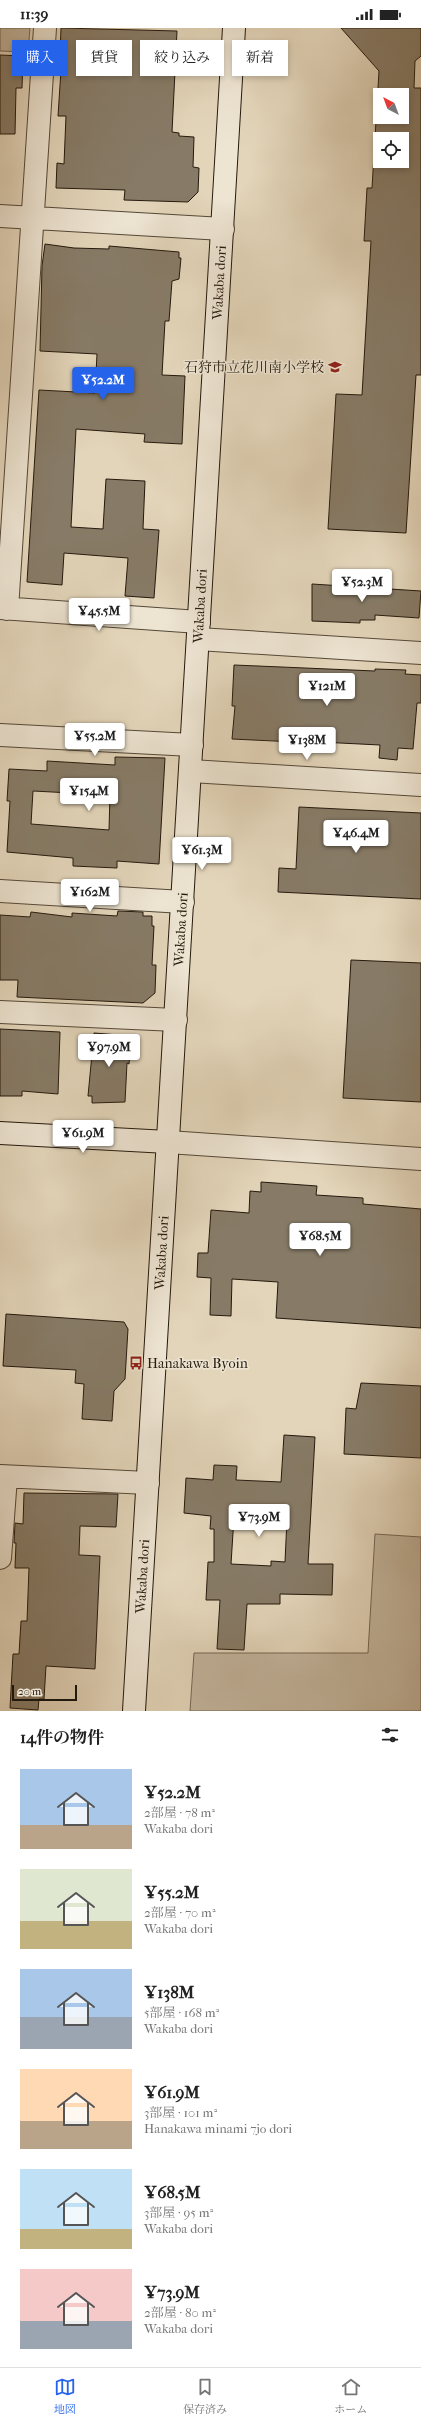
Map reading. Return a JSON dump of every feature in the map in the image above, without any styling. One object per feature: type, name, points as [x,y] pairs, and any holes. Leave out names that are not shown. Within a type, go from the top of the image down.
[{"type":"street","points":[[45,28],[34,218],[3,609],[421,653]]},
{"type":"street","name":"Wakaba dori","points":[[134,1711],[234,28]]},
{"type":"street","points":[[0,216],[223,229]]},
{"type":"street","points":[[0,735],[192,745]]},
{"type":"street","points":[[191,771],[421,785]]},
{"type":"street","points":[[0,891],[183,902]]},
{"type":"street","points":[[0,1012],[176,1020]]},
{"type":"street","points":[[0,1133],[168,1142],[421,1159]]},
{"type":"street","points":[[0,1558],[3,1477],[148,1483]]},
{"type":"shaded area","points":[[0,28],[30,28],[29,40],[12,40],[12,51],[0,51]]},
{"type":"shaded area","points":[[375,1534],[421,1537],[421,1711],[190,1711],[194,1653],[368,1653]]},
{"type":"building","points":[[61,28],[177,31],[177,40],[140,40],[140,76],[175,76],[172,132],[179,133],[179,136],[194,137],[193,167],[199,168],[198,192],[188,202],[124,200],[125,190],[56,188],[57,163],[64,164],[66,116],[58,116],[61,76],[68,76],[68,40],[61,40]]},
{"type":"building","points":[[341,28],[421,28],[421,56],[415,61],[414,88],[421,88],[421,375],[416,375],[406,533],[328,529],[336,394],[362,395],[371,241],[364,241],[367,188],[372,188],[373,168],[409,168],[409,132],[375,132],[376,124],[409,124],[409,88],[378,88],[379,71]]},
{"type":"building","points":[[0,55],[12,56],[12,76],[22,76],[22,88],[16,88],[15,134],[0,134]]},
{"type":"building","points":[[45,244],[74,248],[109,249],[109,246],[179,252],[179,258],[181,258],[179,279],[172,281],[169,321],[165,321],[162,375],[185,376],[182,444],[144,442],[145,434],[76,429],[71,527],[103,529],[106,479],[145,481],[143,529],[159,530],[154,598],[125,596],[128,558],[64,553],[62,585],[27,582],[39,390],[95,393],[97,354],[40,351],[42,266]]},
{"type":"building","points":[[312,584],[421,591],[419,618],[375,615],[375,620],[360,620],[360,623],[312,621]]},
{"type":"building","points":[[234,665],[375,671],[375,669],[406,670],[405,674],[421,675],[421,703],[417,703],[413,749],[398,748],[397,760],[379,758],[380,745],[320,742],[320,747],[295,746],[295,742],[232,739],[235,706],[232,706]]},
{"type":"building","points":[[115,757],[165,758],[159,864],[117,861],[117,868],[73,866],[73,858],[7,852],[10,801],[7,801],[9,769],[47,771],[47,761],[115,765]],"holes":[[[33,791],[110,795],[109,830],[31,824]]]},
{"type":"building","points":[[299,807],[421,813],[421,899],[278,892],[279,868],[296,869]]},
{"type":"building","points":[[118,911],[143,912],[143,916],[152,916],[152,926],[154,926],[152,965],[156,965],[155,993],[143,1003],[17,997],[18,980],[0,980],[0,915],[30,917],[31,912],[72,917],[72,913],[117,916]]},
{"type":"building","points":[[351,960],[421,963],[421,1102],[343,1098]]},
{"type":"building","points":[[0,1029],[60,1032],[58,1094],[22,1091],[22,1096],[0,1096]]},
{"type":"building","points":[[94,1033],[131,1036],[129,1064],[127,1063],[125,1102],[92,1103],[92,1096],[88,1096]]},
{"type":"building","points":[[261,1182],[317,1186],[316,1195],[363,1198],[363,1204],[421,1209],[421,1328],[276,1318],[278,1282],[232,1279],[231,1316],[210,1315],[211,1278],[197,1277],[198,1253],[208,1253],[211,1210],[249,1213],[250,1191],[261,1192]]},
{"type":"building","points":[[6,1314],[124,1322],[128,1329],[125,1379],[114,1391],[112,1421],[82,1419],[84,1384],[75,1383],[76,1370],[3,1366]]},
{"type":"building","points":[[361,1383],[421,1386],[421,1458],[344,1454],[346,1408],[356,1409]]},
{"type":"building","points":[[284,1435],[315,1437],[308,1564],[333,1564],[332,1595],[280,1594],[280,1604],[247,1604],[244,1650],[217,1649],[220,1600],[206,1600],[208,1562],[214,1562],[214,1529],[210,1529],[211,1516],[184,1513],[186,1478],[213,1480],[214,1465],[237,1466],[236,1480],[281,1482]],"holes":[[[234,1517],[287,1519],[285,1562],[271,1561],[271,1566],[231,1564]]]},
{"type":"building","points":[[24,1493],[118,1494],[116,1527],[80,1526],[79,1555],[100,1556],[95,1669],[46,1666],[44,1699],[39,1699],[38,1710],[10,1708],[13,1654],[19,1654],[21,1621],[27,1621],[29,1568],[15,1568],[16,1543],[14,1543],[15,1523],[23,1524]]},
{"type":"place","name":"石狩市立花川南小学校","points":[[335,367]]},
{"type":"place","name":"Hanakawa Byoin","points":[[136,1363]]}]
